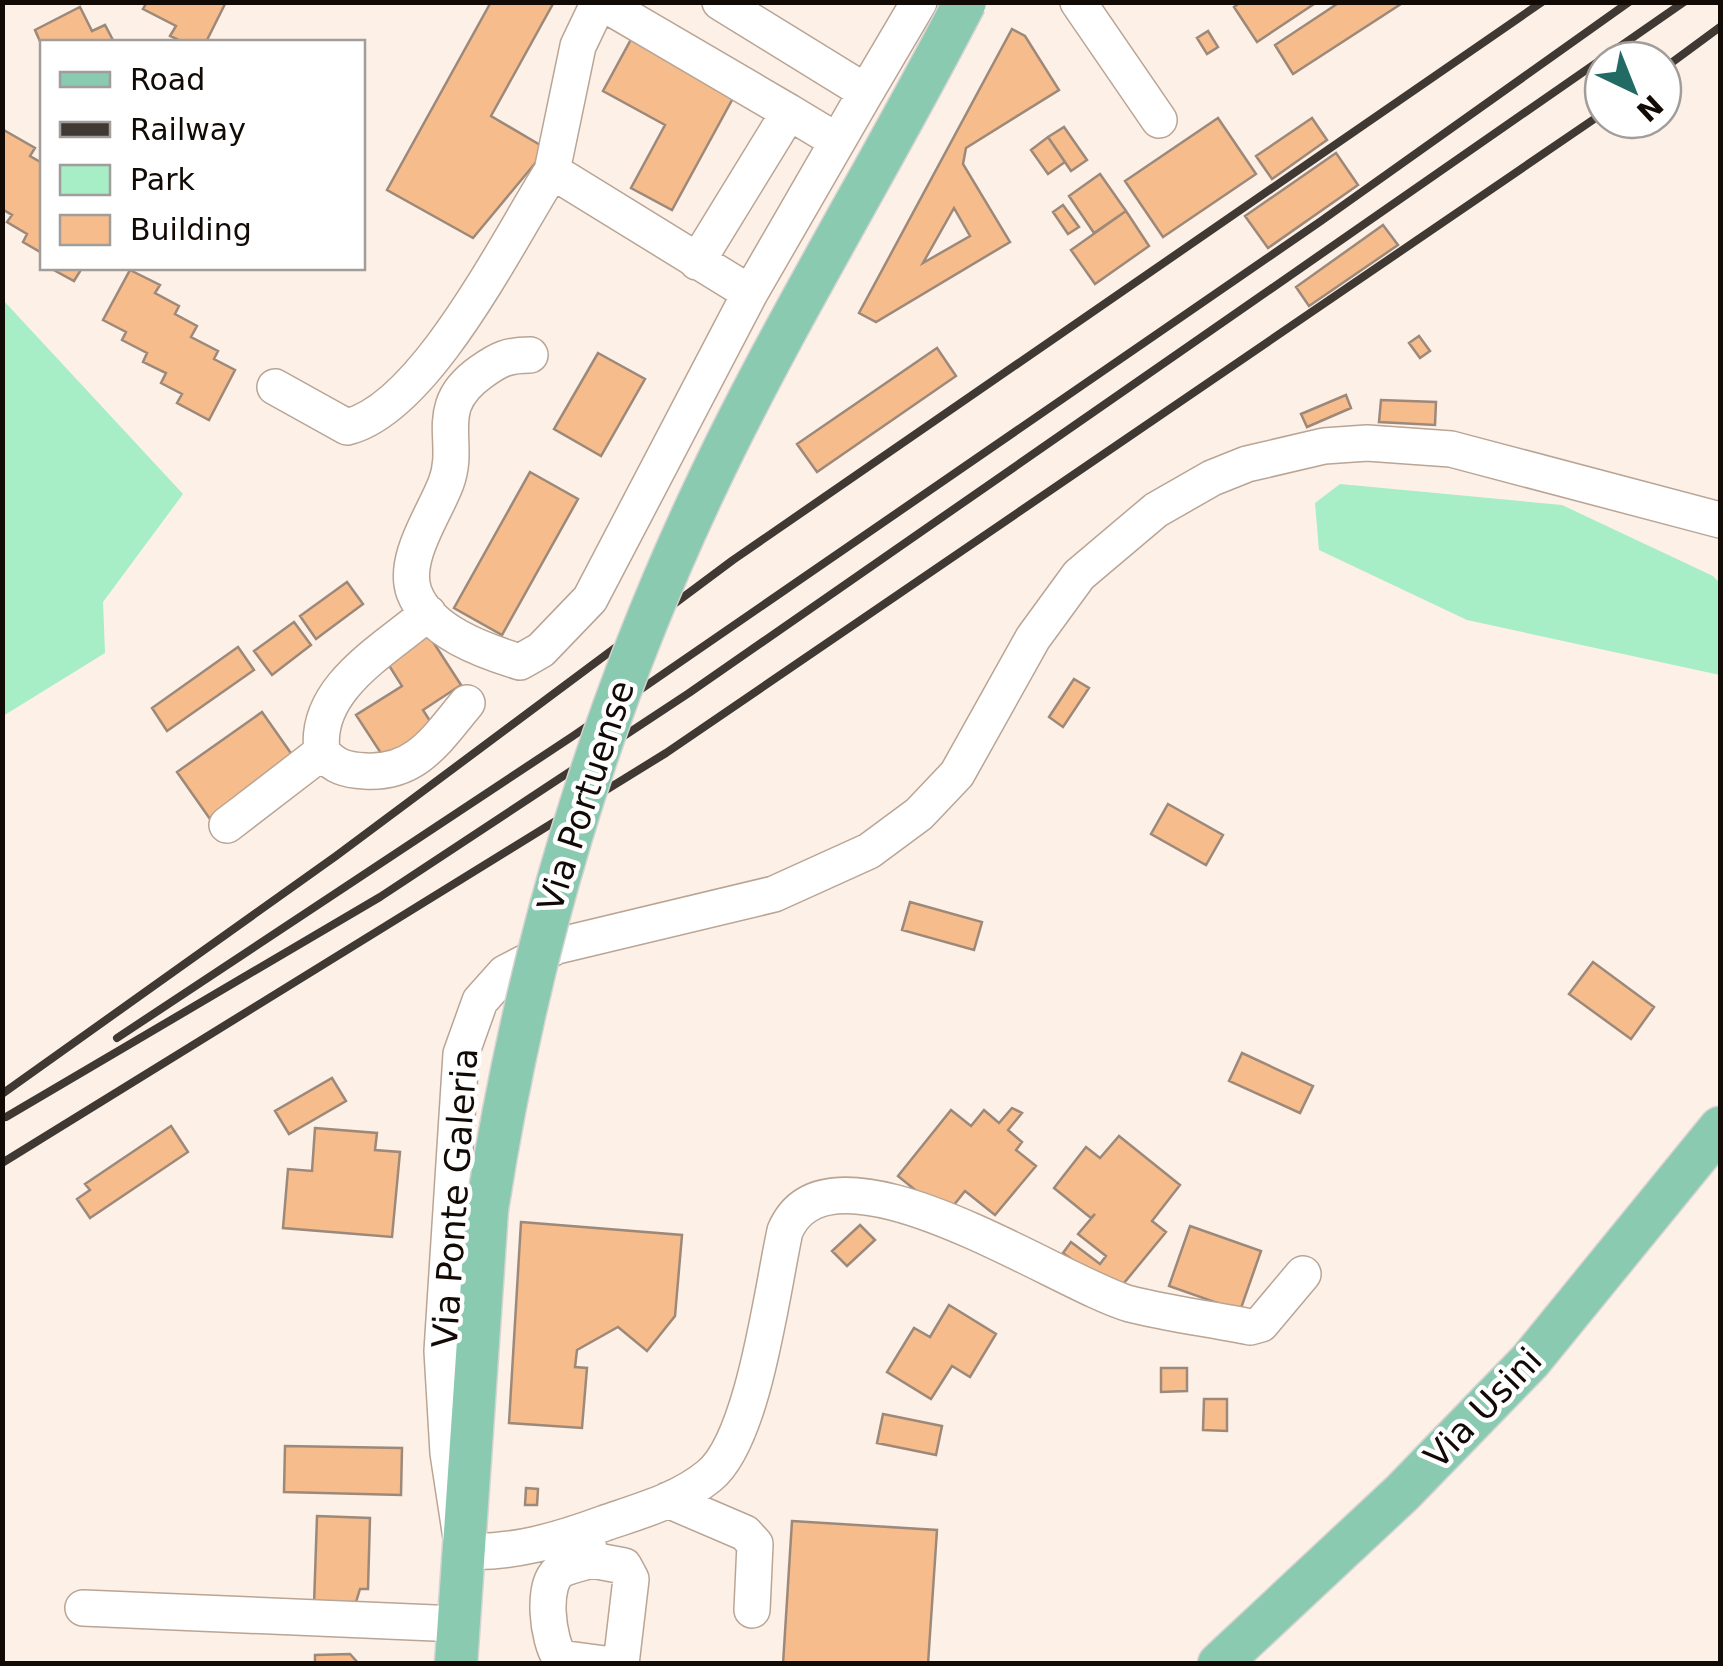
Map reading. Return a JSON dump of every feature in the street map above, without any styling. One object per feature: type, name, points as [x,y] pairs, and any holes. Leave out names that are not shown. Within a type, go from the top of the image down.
[{"type":"main road","name":"Via Portuense","points":[[457,1644],[487,1209],[517,1032],[589,777],[640,635],[708,480],[964,2]]},
{"type":"main road","name":"Via Usini","points":[[1219,1664],[1403,1492],[1530,1362],[1719,1135]]},
{"type":"street","points":[[275,388],[347,427],[366,423],[388,408],[429,367],[552,171],[578,46],[600,2],[644,12],[836,141]]},
{"type":"street","points":[[720,2],[866,92]]},
{"type":"street","points":[[530,354],[505,355],[468,381],[451,408],[448,479],[412,569],[414,592],[428,612],[485,651],[520,662],[541,650],[590,598],[750,293],[919,2]]},
{"type":"street","points":[[1078,2],[1158,120]]},
{"type":"street","points":[[697,262],[789,112]]},
{"type":"street","points":[[552,171],[750,293]]},
{"type":"street","name":"Via Ponte Galeria","points":[[464,1551],[448,1453],[442,1351],[461,1054],[480,1001],[505,973],[557,946],[790,889],[834,870],[885,840],[920,814],[958,774],[1033,638],[1080,575],[1156,510],[1212,478],[1247,464],[1324,446],[1409,444],[1451,449],[1720,520]]},
{"type":"street","name":"Via Ponte Galeria","points":[[1673,510],[1720,548]]},
{"type":"street","points":[[428,612],[342,686],[326,706],[319,729],[322,752],[346,770],[388,772],[410,765],[467,703]]},
{"type":"street","points":[[226,826],[322,752]]},
{"type":"street","points":[[605,1664],[560,1658],[551,1645],[549,1585],[588,1545],[710,1476],[745,1418],[785,1231],[798,1210],[817,1198],[902,1202],[1128,1304],[1250,1327],[1262,1324],[1302,1274]]},
{"type":"street","points":[[668,1500],[744,1532],[755,1544],[752,1610]]},
{"type":"street","points":[[464,1551],[506,1552],[588,1545],[624,1566],[631,1579],[621,1664]]},
{"type":"street","points":[[83,1608],[457,1644]]},
{"type":"green space","points":[[3,300],[183,494],[103,602],[105,653],[3,716]]},
{"type":"green space","points":[[1340,484],[1562,505],[1713,576],[1720,583],[1720,675],[1467,620],[1319,550],[1315,503]]},
{"type":"building","points":[[147,2],[226,2],[207,40],[179,40],[170,36],[176,26],[143,9]]},
{"type":"building","points":[[491,2],[554,2],[491,116],[547,149],[473,238],[387,190]]},
{"type":"building","points":[[1241,2],[1317,2],[1257,42],[1234,7]]},
{"type":"building","points":[[1340,2],[1404,2],[1293,74],[1275,45]]},
{"type":"building","points":[[80,7],[92,31],[105,25],[113,40],[40,41],[35,30]]},
{"type":"building","points":[[1012,29],[1025,36],[1059,90],[966,148],[963,164],[1010,242],[876,322],[859,313]],"holes":[[[954,208],[970,236],[923,263]]]},
{"type":"building","points":[[1208,31],[1218,47],[1207,54],[1197,38]]},
{"type":"building","points":[[635,32],[738,89],[672,210],[631,188],[665,125],[603,91]]},
{"type":"building","points":[[1218,118],[1256,174],[1163,237],[1125,181]]},
{"type":"building","points":[[1312,118],[1327,140],[1272,179],[1256,156]]},
{"type":"building","points":[[1064,127],[1087,160],[1071,171],[1048,137]]},
{"type":"building","points":[[2,129],[35,148],[30,156],[40,162],[40,252],[23,242],[27,234],[7,222],[12,215],[2,209]]},
{"type":"building","points":[[1048,137],[1065,162],[1048,174],[1031,150]]},
{"type":"building","points":[[1336,153],[1358,185],[1268,248],[1245,216]]},
{"type":"building","points":[[1100,174],[1126,211],[1094,233],[1069,196]]},
{"type":"building","points":[[1063,205],[1079,227],[1068,234],[1053,212]]},
{"type":"building","points":[[1126,211],[1149,246],[1095,284],[1071,250]]},
{"type":"building","points":[[1383,225],[1398,245],[1309,306],[1296,287]]},
{"type":"building","points":[[54,270],[81,270],[74,281]]},
{"type":"building","points":[[130,270],[160,285],[155,293],[179,306],[175,314],[197,326],[191,337],[218,351],[214,359],[235,370],[209,420],[177,403],[182,394],[161,383],[166,373],[143,362],[147,353],[122,340],[126,332],[103,320]]},
{"type":"building","points":[[1419,336],[1430,351],[1420,358],[1409,343]]},
{"type":"building","points":[[937,348],[956,376],[817,472],[797,444]]},
{"type":"building","points":[[598,353],[645,379],[601,456],[554,429]]},
{"type":"building","points":[[1346,395],[1351,408],[1307,427],[1301,414]]},
{"type":"building","points":[[1381,400],[1436,402],[1435,425],[1379,422]]},
{"type":"building","points":[[530,472],[578,499],[502,635],[454,608]]},
{"type":"building","points":[[347,582],[363,604],[316,639],[300,616]]},
{"type":"building","points":[[294,622],[311,645],[272,675],[254,651]]},
{"type":"building","points":[[426,631],[461,685],[423,710],[437,732],[388,764],[356,715],[402,686],[385,659]]},
{"type":"building","points":[[238,647],[254,670],[167,731],[152,708]]},
{"type":"building","points":[[1074,679],[1089,688],[1063,727],[1049,717]]},
{"type":"building","points":[[262,712],[295,759],[210,819],[177,772]]},
{"type":"building","points":[[1168,804],[1223,835],[1206,865],[1151,834]]},
{"type":"building","points":[[910,902],[982,922],[974,950],[902,930]]},
{"type":"building","points":[[1593,962],[1654,1007],[1631,1039],[1569,994]]},
{"type":"building","points":[[1242,1053],[1313,1086],[1300,1113],[1229,1081]]},
{"type":"building","points":[[332,1078],[346,1101],[289,1134],[275,1111]]},
{"type":"building","points":[[1012,1108],[1022,1113],[1008,1130],[1022,1142],[1016,1150],[1036,1166],[995,1215],[965,1191],[946,1215],[898,1176],[951,1110],[971,1126],[984,1110],[999,1123]]},
{"type":"building","points":[[171,1126],[188,1152],[90,1218],[77,1199],[90,1190],[85,1184]]},
{"type":"building","points":[[315,1128],[377,1133],[375,1150],[400,1152],[392,1237],[283,1228],[288,1169],[312,1171]]},
{"type":"building","points":[[1119,1136],[1180,1185],[1152,1221],[1166,1232],[1124,1283],[1106,1284],[1063,1253],[1071,1242],[1100,1264],[1106,1256],[1078,1234],[1095,1214],[1091,1218],[1054,1188],[1086,1147],[1100,1158]]},
{"type":"building","points":[[521,1222],[682,1235],[675,1316],[647,1351],[618,1327],[577,1350],[575,1367],[587,1368],[582,1428],[509,1423]]},
{"type":"building","points":[[860,1225],[875,1240],[847,1266],[832,1251]]},
{"type":"building","points":[[1190,1226],[1261,1251],[1240,1311],[1169,1286]]},
{"type":"building","points":[[949,1305],[996,1334],[970,1377],[952,1366],[931,1399],[887,1372],[914,1328],[930,1337]]},
{"type":"building","points":[[1161,1368],[1187,1368],[1187,1391],[1161,1392]]},
{"type":"building","points":[[1204,1399],[1227,1399],[1227,1431],[1203,1430]]},
{"type":"building","points":[[883,1414],[942,1426],[936,1455],[877,1443]]},
{"type":"building","points":[[285,1446],[402,1448],[401,1495],[284,1492]]},
{"type":"building","points":[[526,1488],[538,1489],[537,1505],[525,1505]]},
{"type":"building","points":[[317,1516],[370,1518],[368,1589],[360,1589],[356,1602],[314,1605]]},
{"type":"building","points":[[792,1521],[937,1530],[928,1664],[783,1664]]},
{"type":"building","points":[[350,1654],[359,1664],[315,1664],[315,1655]]},
{"type":"railway","points":[[2,1094],[336,856],[733,560],[1542,2]]},
{"type":"railway","points":[[117,1038],[573,736],[1321,221],[1629,2]]},
{"type":"railway","points":[[6,1117],[380,897],[689,693],[1684,2]]},
{"type":"railway","points":[[1683,54],[1720,27]]},
{"type":"railway","points":[[2,1163],[666,753],[1583,127]]}]
